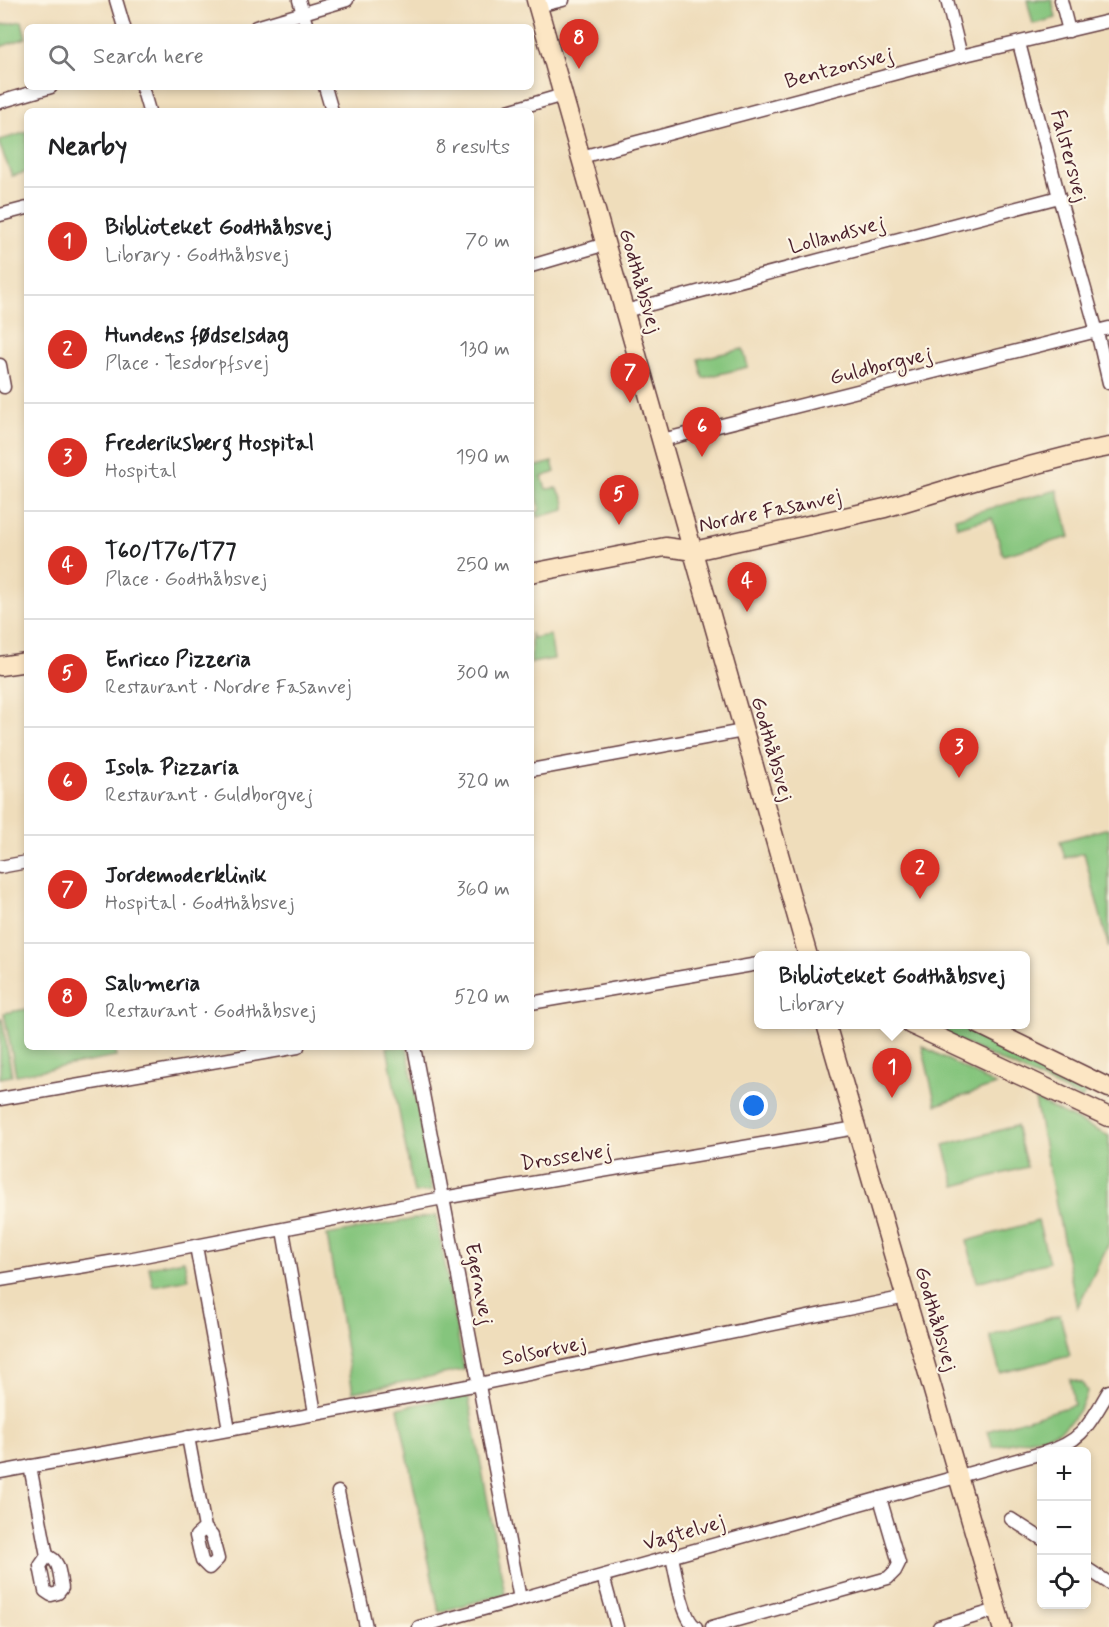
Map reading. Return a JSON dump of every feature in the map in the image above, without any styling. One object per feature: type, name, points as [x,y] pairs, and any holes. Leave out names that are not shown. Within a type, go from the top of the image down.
[{"type":"street","points":[[116,0],[123,24]]},
{"type":"street","points":[[299,0],[306,24]]},
{"type":"street","points":[[266,24],[347,0]]},
{"type":"street","points":[[537,3],[563,0]]},
{"type":"street","points":[[946,0],[961,56]]},
{"type":"street","points":[[1061,0],[1069,32]]},
{"type":"street","name":"Godthåbsvej","points":[[537,3],[807,951]]},
{"type":"street","name":"Bentzonsvej","points":[[581,157],[961,56],[1109,21]]},
{"type":"street","name":"Falstersvej","points":[[1020,43],[1059,197],[1103,330],[1109,383]]},
{"type":"street","points":[[0,102],[41,90]]},
{"type":"street","points":[[143,90],[148,108]]},
{"type":"street","points":[[326,90],[331,108]]},
{"type":"street","points":[[518,108],[563,95]]},
{"type":"street","name":"Lollandsvej","points":[[625,311],[1059,197]]},
{"type":"street","points":[[0,215],[24,209]]},
{"type":"street","points":[[534,265],[606,244]]},
{"type":"street","name":"Guldborgvej","points":[[662,440],[1103,330]]},
{"type":"street","points":[[0,365],[4,387]]},
{"type":"street","name":"Nordre Fasanvej","points":[[534,572],[664,548],[694,551],[912,501],[942,498],[1090,458],[1109,449]]},
{"type":"street","points":[[0,666],[24,662]]},
{"type":"street","points":[[534,769],[743,731]]},
{"type":"street","points":[[0,867],[24,863]]},
{"type":"street","points":[[534,1002],[754,965]]},
{"type":"street","name":"Godthåbsvej","points":[[827,1029],[1000,1619]]},
{"type":"street","points":[[921,1029],[1109,1117]]},
{"type":"street","points":[[988,1029],[1109,1088]]},
{"type":"street","points":[[0,1099],[281,1050]]},
{"type":"street","name":"Egernvej","points":[[415,1050],[520,1599]]},
{"type":"street","name":"Drosselvej","points":[[0,1280],[283,1230],[443,1198],[856,1128]]},
{"type":"street","points":[[283,1230],[315,1413]]},
{"type":"street","points":[[196,1246],[228,1429]]},
{"type":"street","name":"Solsortvej","points":[[0,1472],[479,1384],[906,1297]]},
{"type":"street","name":"Vagtelvej","points":[[1058,1447],[1072,1442],[1086,1428],[1109,1391]]},
{"type":"street","points":[[188,1437],[205,1528]]},
{"type":"street","name":"Vagtelvej","points":[[418,1627],[1037,1454]]},
{"type":"street","points":[[30,1466],[47,1556]]},
{"type":"street","points":[[338,1492],[366,1627]]},
{"type":"street","points":[[712,1627],[888,1578],[896,1571],[899,1563],[880,1498]]},
{"type":"street","points":[[1011,1519],[1037,1536]]},
{"type":"street","points":[[672,1557],[685,1611],[691,1625],[696,1627]]},
{"type":"street","points":[[1091,1571],[1109,1583]]},
{"type":"street","points":[[603,1576],[617,1627]]},
{"type":"street","points":[[939,1627],[1000,1619]]},
{"type":"green space","points":[[1027,0],[1052,0],[1056,18],[1033,24]]},
{"type":"green space","points":[[22,21],[24,39],[0,47],[0,25]]},
{"type":"green space","points":[[24,133],[24,173],[12,176],[0,146],[0,140]]},
{"type":"green space","points":[[743,349],[748,367],[703,378],[698,359]]},
{"type":"green space","points":[[552,462],[555,472],[542,477],[546,489],[556,488],[560,493],[564,500],[565,510],[538,517],[537,512],[540,510],[534,482],[534,467]]},
{"type":"green space","points":[[1057,490],[1070,537],[1003,555],[992,518],[957,527],[955,518]]},
{"type":"green space","points":[[550,635],[554,659],[534,662],[534,638]]},
{"type":"green space","points":[[1109,828],[1109,948],[1084,853],[1065,858],[1060,841]]},
{"type":"green space","points":[[24,1010],[24,1050],[115,1050],[116,1057],[16,1075],[4,1013]]},
{"type":"green space","points":[[0,1019],[2,1019],[12,1076],[0,1078]]},
{"type":"green space","points":[[933,1029],[965,1029],[1088,1087],[1082,1099]]},
{"type":"green space","points":[[922,1046],[996,1085],[936,1105]]},
{"type":"green space","points":[[388,1050],[408,1050],[432,1191],[414,1193]]},
{"type":"green space","points":[[1035,1100],[1109,1136],[1109,1243],[1077,1308]]},
{"type":"green space","points":[[1016,1126],[1027,1167],[955,1186],[944,1145]]},
{"type":"green space","points":[[436,1215],[464,1370],[353,1392],[327,1235]]},
{"type":"green space","points":[[1038,1221],[1049,1262],[977,1282],[967,1241]]},
{"type":"green space","points":[[184,1260],[188,1279],[153,1286],[149,1267]]},
{"type":"green space","points":[[1060,1315],[1070,1356],[1000,1373],[990,1336]]},
{"type":"green space","points":[[1070,1379],[1082,1383],[1087,1391],[1080,1408],[1067,1425],[1051,1434],[993,1447],[988,1431],[1074,1405]]},
{"type":"green space","points":[[468,1394],[505,1594],[439,1612],[398,1408]]},
{"type":"place","name":"Salumeria","points":[[579,69]]},
{"type":"place","name":"Jordemoderklinik","points":[[630,403]]},
{"type":"place","name":"Isola Pizzaria","points":[[702,457]]},
{"type":"place","name":"Enricco Pizzeria","points":[[619,525]]},
{"type":"place","name":"T60/T76/T77","points":[[747,612]]},
{"type":"place","name":"Frederiksberg Hospital","points":[[959,778]]},
{"type":"place","name":"Hundens fødselsdag","points":[[920,899]]},
{"type":"place","name":"Biblioteket Godthåbsvej","points":[[892,1098]]}]
